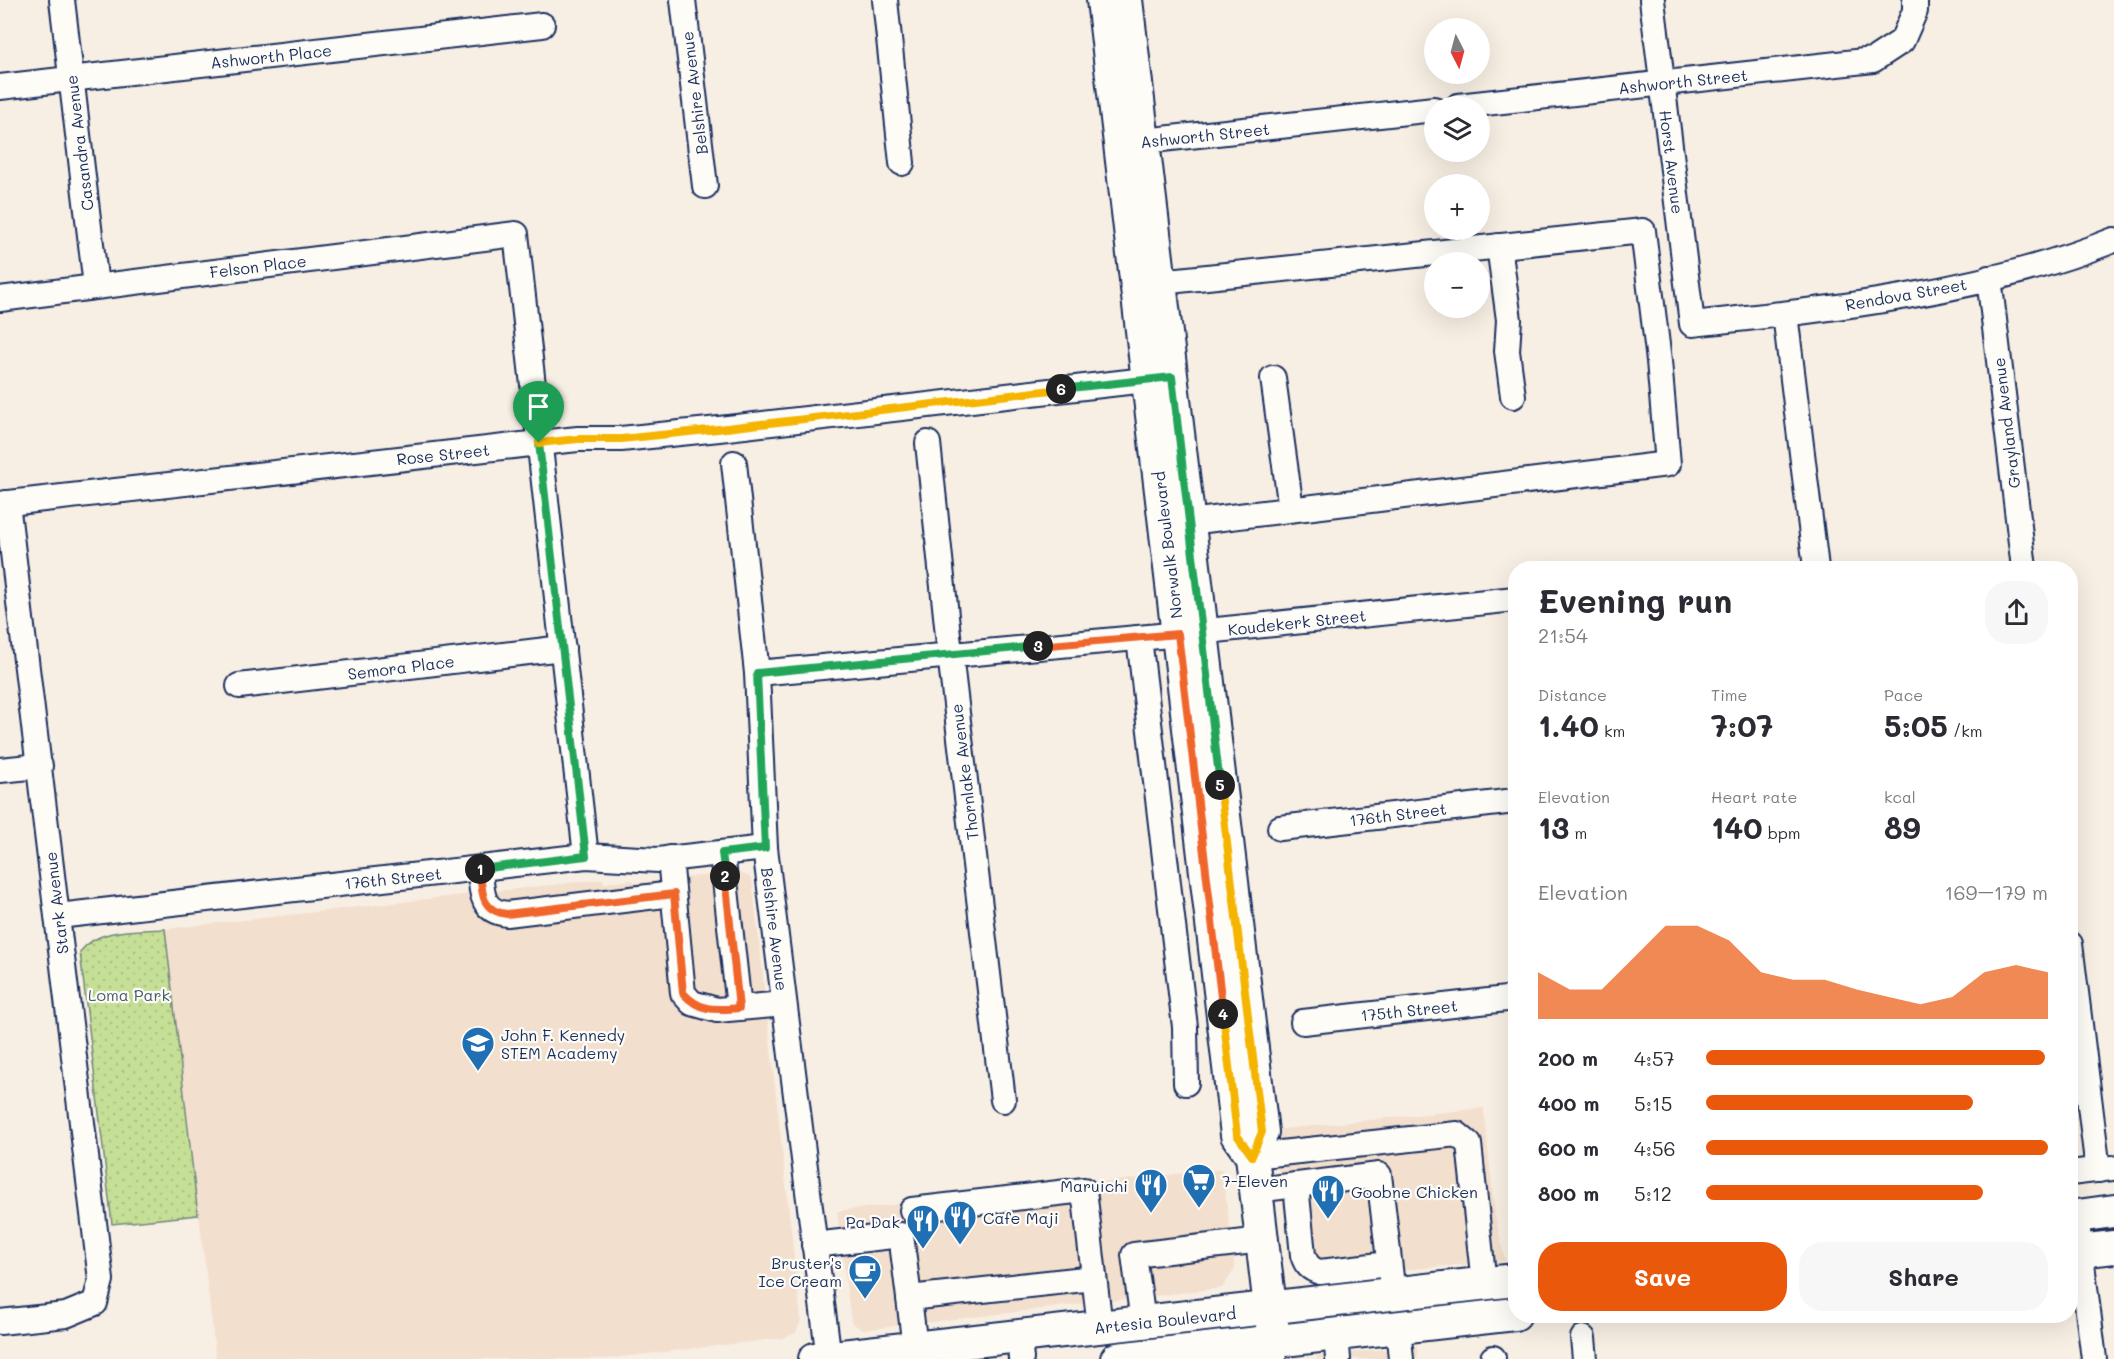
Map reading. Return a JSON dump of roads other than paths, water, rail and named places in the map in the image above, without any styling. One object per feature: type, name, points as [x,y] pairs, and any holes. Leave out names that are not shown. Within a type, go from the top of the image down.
[{"type":"main road","name":"Norwalk Boulevard","points":[[1103,0],[1160,282],[1160,378],[1189,522],[1190,633]]},
{"type":"main road","name":"Norwalk Boulevard","points":[[1126,0],[1132,143],[1190,633],[1262,1132],[1252,1156],[1276,1353]]},
{"type":"main road","points":[[2078,1215],[2114,1211]]},
{"type":"main road","points":[[2078,1251],[2114,1247]]},
{"type":"main road","name":"Artesia Boulevard","points":[[824,1358],[915,1348],[1020,1348],[1100,1327],[1270,1308],[1391,1279],[1484,1284],[1508,1281]]},
{"type":"main road","name":"Artesia Boulevard","points":[[1117,1359],[1276,1353],[1337,1347],[1398,1327],[1508,1315]]},
{"type":"street","name":"Casandra Avenue","points":[[62,0],[96,286]]},
{"type":"street","name":"Belshire Avenue","points":[[683,0],[705,186]]},
{"type":"street","points":[[885,0],[902,164]]},
{"type":"street","name":"Horst Avenue","points":[[1652,0],[1692,324]]},
{"type":"street","name":"Ashworth Street","points":[[1490,103],[1873,60],[1902,41],[1916,11],[1915,0]]},
{"type":"street","name":"Ashworth Place","points":[[0,87],[542,25]]},
{"type":"street","name":"Ashworth Street","points":[[1132,143],[1424,110]]},
{"type":"street","points":[[1160,282],[1642,231],[1659,362],[1668,464],[1189,522]]},
{"type":"street","name":"Felson Place","points":[[0,299],[516,234],[539,443]]},
{"type":"street","name":"Rendova Street","points":[[1692,324],[1882,300],[1989,278],[2071,257],[2114,240]]},
{"type":"street","points":[[1499,246],[1509,320],[1507,351],[1513,396]]},
{"type":"street","name":"Grayland Avenue","points":[[1989,278],[2023,561]]},
{"type":"street","points":[[1785,314],[1815,561]]},
{"type":"street","name":"Rose Street","points":[[4,503],[539,443],[578,439],[621,439],[718,429],[1160,378]]},
{"type":"street","points":[[1273,378],[1291,509]]},
{"type":"street","points":[[539,443],[586,856]]},
{"type":"street","name":"Thornlake Avenue","points":[[928,443],[950,654],[1003,1100]]},
{"type":"street","name":"Belshire Avenue","points":[[734,462],[757,673],[765,848],[814,1245],[824,1358]]},
{"type":"street","name":"Stark Avenue","points":[[0,1322],[66,1315],[94,1303],[102,1280],[40,766],[4,503]]},
{"type":"street","name":"Koudekerk Street","points":[[757,673],[1139,638],[1508,600]]},
{"type":"street","points":[[1139,638],[1185,1027],[1186,1083]]},
{"type":"street","name":"Semora Place","points":[[239,686],[562,648]]},
{"type":"street","points":[[0,770],[40,766]]},
{"type":"street","name":"176th Street","points":[[1280,828],[1508,802]]},
{"type":"street","name":"176th Street","points":[[58,916],[586,856],[658,860],[765,848]]},
{"type":"street","points":[[722,853],[739,1008]]},
{"type":"street","points":[[670,858],[683,993],[692,1003],[717,1010],[784,1004]]},
{"type":"street","points":[[480,869],[486,903],[492,910],[499,913],[507,914],[674,894]]},
{"type":"street","points":[[2078,994],[2106,1169],[2078,1172]]},
{"type":"street","name":"175th Street","points":[[1303,1022],[1508,999]]},
{"type":"street","points":[[1252,1156],[1457,1134],[1469,1144],[1484,1284]]},
{"type":"street","points":[[1256,1190],[1296,1185],[1379,1175],[1391,1279],[1320,1272],[1311,1269],[1303,1256],[1296,1185]]},
{"type":"street","points":[[912,1210],[1084,1190],[1100,1327]]},
{"type":"street","points":[[814,1245],[901,1235],[915,1348]]},
{"type":"street","points":[[1143,1322],[1134,1255],[1262,1240]]},
{"type":"street","points":[[2078,1268],[2094,1359]]},
{"type":"street","points":[[909,1298],[1094,1278]]},
{"type":"street","points":[[1398,1327],[1401,1359]]},
{"type":"place","name":"John F. Kennedy STEM Academy","points":[[478,1072]]},
{"type":"place","name":"7-Eleven","points":[[1199,1209]]},
{"type":"place","name":"Maruichi","points":[[1151,1214]]},
{"type":"place","name":"Goobne Chicken","points":[[1328,1220]]},
{"type":"place","name":"Cafe Maji","points":[[960,1246]]},
{"type":"place","name":"Pa Dak","points":[[923,1250]]},
{"type":"place","name":"Bruster's Ice Cream","points":[[865,1300]]},
{"type":"park label","name":"Loma Park","points":[[129,994]]}]
